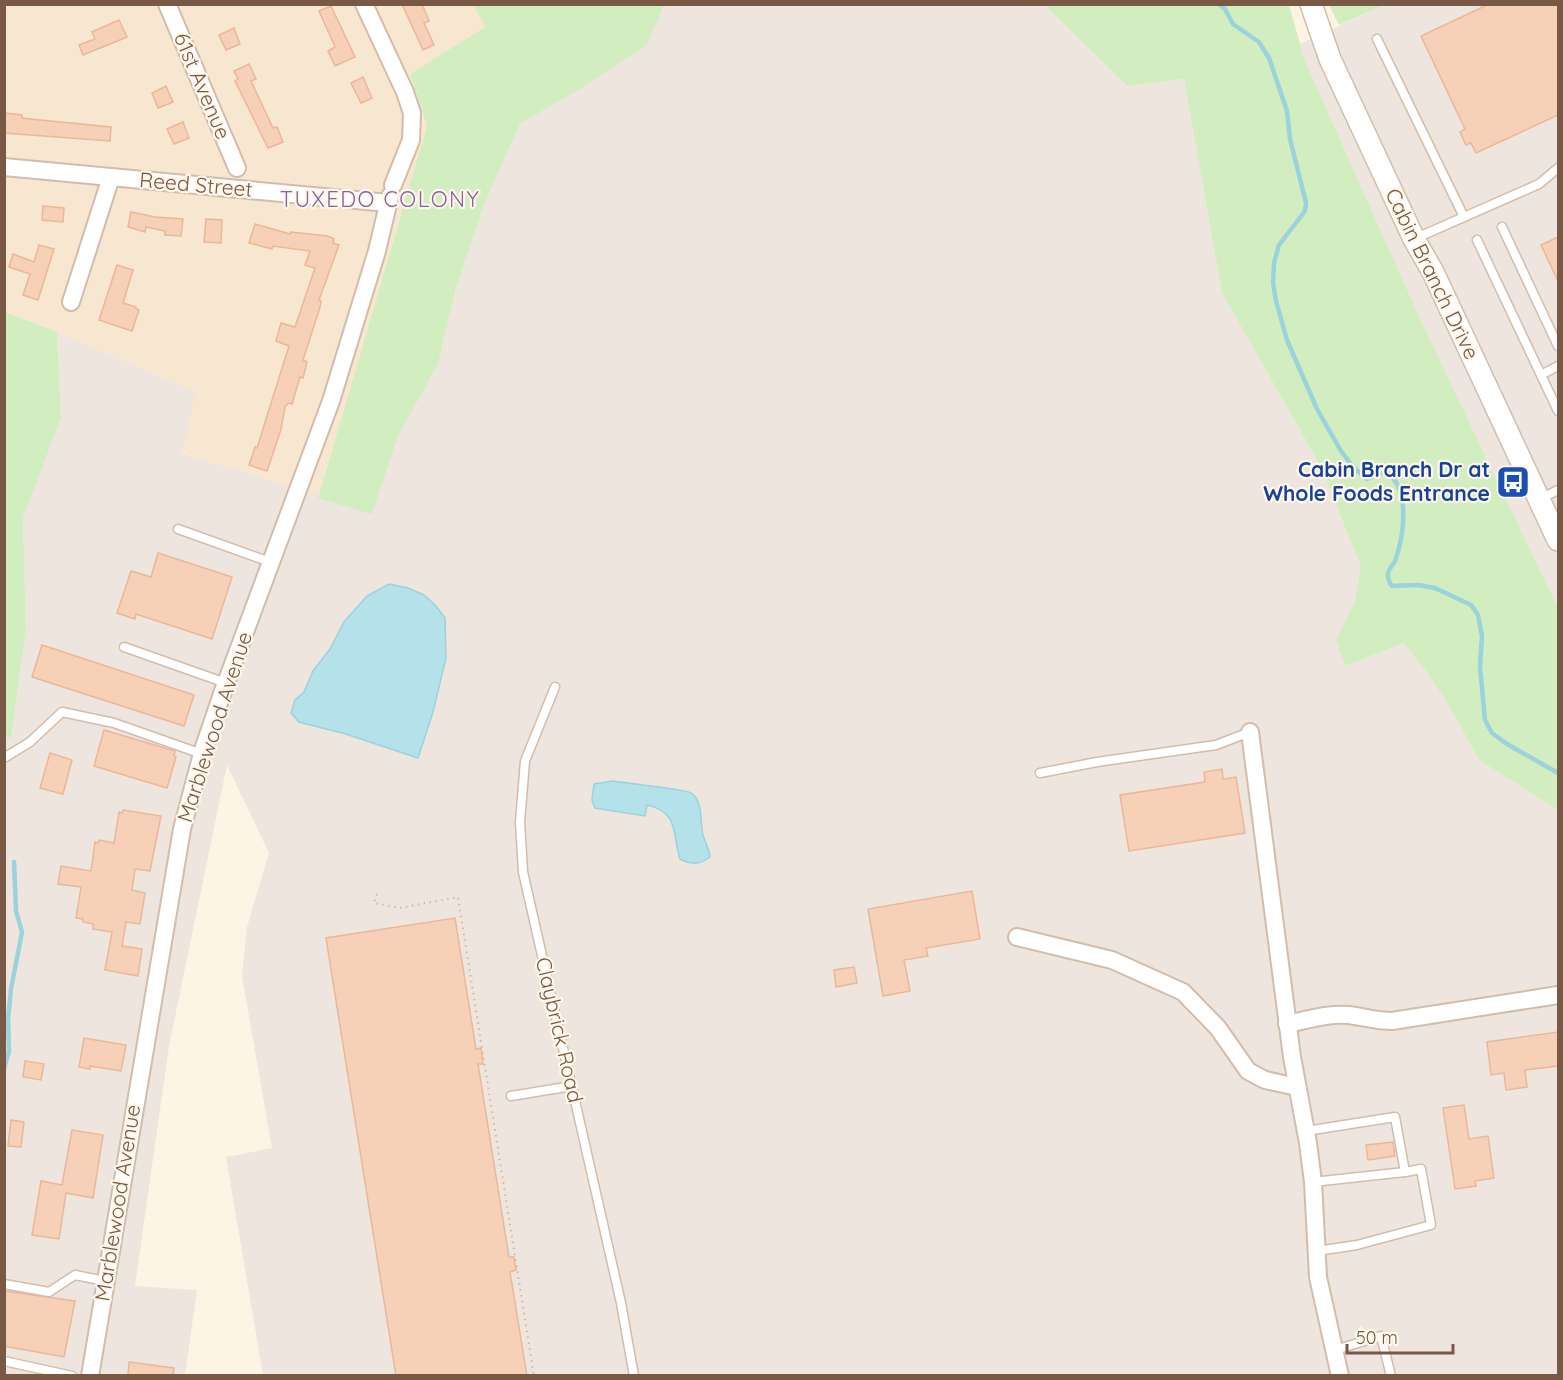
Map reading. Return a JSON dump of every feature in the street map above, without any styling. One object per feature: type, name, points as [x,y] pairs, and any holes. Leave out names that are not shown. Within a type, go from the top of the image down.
[{"type":"street","name":"61st Avenue","points":[[167,4],[237,168]]},
{"type":"street","name":"Marblewood Avenue","points":[[90,1376],[182,830],[202,754],[226,682],[331,401],[377,251],[390,195],[408,151],[412,113],[405,92],[364,4]]},
{"type":"street","name":"Cabin Branch Drive","points":[[1311,4],[1330,59],[1414,239],[1549,494],[1558,540]]},
{"type":"street","name":"Reed Street","points":[[4,167],[111,177],[390,195]]},
{"type":"street","points":[[71,302],[111,177]]},
{"type":"street","points":[[1250,732],[1287,1024],[1313,1182],[1318,1277],[1340,1376]]},
{"type":"street","points":[[1017,937],[1112,960],[1183,992],[1218,1029],[1248,1071],[1266,1080],[1298,1087]]},
{"type":"street","points":[[1287,1024],[1347,1015],[1373,1021],[1392,1021],[1558,995]]},
{"type":"lane","points":[[1377,39],[1464,217]]},
{"type":"lane","points":[[1414,239],[1539,184],[1558,168]]},
{"type":"lane","points":[[1502,227],[1558,346]]},
{"type":"lane","points":[[1477,240],[1558,411]]},
{"type":"lane","points":[[1541,375],[1558,366]]},
{"type":"lane","points":[[178,529],[270,562]]},
{"type":"lane","points":[[124,647],[226,682]]},
{"type":"lane","name":"Claybrick Road","points":[[555,687],[525,761],[520,822],[523,872],[621,1303],[634,1376]]},
{"type":"lane","points":[[4,758],[30,742],[62,712],[114,723],[202,754]]},
{"type":"lane","points":[[1040,773],[1097,762],[1216,745],[1250,732]]},
{"type":"lane","points":[[512,1096],[572,1086]]},
{"type":"lane","points":[[1306,1131],[1395,1117],[1405,1172]]},
{"type":"lane","points":[[1313,1182],[1421,1169],[1431,1225],[1357,1245],[1317,1251]]},
{"type":"lane","points":[[4,1284],[49,1292],[75,1275],[105,1281]]},
{"type":"lane","points":[[1335,1350],[1381,1336],[1391,1376]]},
{"type":"lane","points":[[4,1361],[72,1376]]},
{"type":"path","points":[[377,894],[374,903],[400,908],[458,897],[534,1376]]},
{"type":"shaded area","points":[[4,5],[473,5],[485,27],[410,74],[427,126],[318,498],[181,452],[196,392],[5,312]]},
{"type":"shaded area","points":[[664,5],[1045,5],[1127,86],[1184,79],[1222,293],[1320,465],[1361,567],[1355,601],[1336,640],[1345,666],[1403,643],[1424,668],[1451,709],[1479,760],[1558,810],[1558,1375],[263,1375],[226,1157],[272,1148],[242,976],[247,927],[269,853],[227,765],[169,1046],[135,1286],[197,1290],[185,1375],[5,1375],[4,737],[11,738],[26,629],[23,518],[61,418],[57,332],[196,392],[182,453],[372,513],[398,437],[438,364],[456,288],[485,202],[520,124],[573,93],[662,10]]},
{"type":"shaded area","points":[[1384,5],[1558,5],[1558,608],[1423,325],[1305,61],[1300,44]]},
{"type":"green space","points":[[473,5],[664,5],[647,45],[520,124],[485,202],[456,288],[438,364],[398,437],[372,514],[318,498],[427,126],[410,74],[485,27]]},
{"type":"green space","points":[[1045,5],[1289,5],[1305,61],[1423,325],[1558,608],[1558,810],[1479,760],[1451,709],[1424,668],[1403,643],[1345,666],[1336,640],[1355,601],[1361,567],[1320,465],[1222,293],[1184,79],[1127,86]]},
{"type":"green space","points":[[1329,5],[1384,5],[1339,25]]},
{"type":"green space","points":[[5,312],[57,332],[61,418],[23,518],[26,629],[11,738],[4,737]]},
{"type":"water","points":[[389,584],[408,588],[424,595],[445,618],[446,658],[433,712],[418,758],[346,734],[299,722],[291,713],[295,700],[304,692],[313,671],[330,649],[344,622],[367,596]]},
{"type":"water","points":[[613,781],[680,790],[693,794],[700,808],[703,835],[710,857],[703,862],[696,863],[680,859],[670,819],[658,808],[647,805],[645,816],[595,808],[592,800],[594,784]]},
{"type":"building","points":[[402,4],[422,4],[429,21],[424,23],[434,45],[423,50]]},
{"type":"building","points":[[1489,4],[1558,4],[1558,115],[1476,153],[1471,143],[1466,145],[1460,132],[1465,129],[1421,36]]},
{"type":"building","points":[[331,6],[355,57],[335,66],[328,51],[335,47],[319,11]]},
{"type":"building","points":[[119,20],[127,37],[83,55],[79,45],[95,39],[92,32]]},
{"type":"building","points":[[234,28],[240,44],[226,50],[219,35]]},
{"type":"building","points":[[249,64],[256,79],[251,81],[273,128],[277,127],[283,142],[268,148],[235,81],[238,79],[234,71]]},
{"type":"building","points":[[363,77],[372,98],[361,103],[351,83]]},
{"type":"building","points":[[166,86],[173,102],[158,108],[152,93]]},
{"type":"building","points":[[4,113],[22,115],[22,118],[111,127],[110,141],[4,133]]},
{"type":"building","points":[[183,122],[189,138],[174,144],[167,129]]},
{"type":"building","points":[[43,206],[64,208],[63,222],[42,220]]},
{"type":"building","points":[[131,212],[183,219],[181,236],[165,235],[165,231],[146,227],[145,232],[128,227]]},
{"type":"building","points":[[206,219],[222,220],[221,243],[204,242]]},
{"type":"building","points":[[255,224],[290,234],[291,232],[328,236],[334,239],[333,243],[339,245],[319,300],[321,301],[320,307],[303,360],[307,362],[303,378],[300,377],[292,404],[288,403],[285,407],[281,429],[267,471],[249,465],[255,447],[257,448],[289,346],[276,341],[281,323],[295,327],[315,268],[305,265],[310,251],[273,246],[272,249],[249,243]]},
{"type":"building","points":[[1558,237],[1558,281],[1541,245]]},
{"type":"building","points":[[39,245],[54,249],[38,300],[23,295],[30,274],[9,267],[13,254],[34,262]]},
{"type":"building","points":[[117,265],[133,270],[123,303],[139,310],[132,331],[99,320]]},
{"type":"building","points":[[158,553],[232,577],[212,639],[136,614],[135,619],[117,613],[131,571],[151,577]]},
{"type":"building","points":[[42,645],[194,695],[184,726],[32,677]]},
{"type":"building","points":[[104,730],[175,751],[174,756],[176,757],[167,788],[94,766]]},
{"type":"building","points":[[50,753],[72,760],[63,794],[40,788]]},
{"type":"building","points":[[1222,769],[1223,779],[1236,777],[1245,833],[1129,851],[1120,795],[1205,782],[1204,772]]},
{"type":"building","points":[[123,810],[161,816],[150,871],[135,869],[132,890],[145,893],[140,924],[126,922],[122,946],[142,949],[138,976],[105,970],[112,932],[93,929],[93,924],[76,918],[81,887],[58,884],[61,866],[91,871],[95,842],[98,843],[99,840],[114,843],[119,812],[122,813]]},
{"type":"building","points":[[972,891],[980,939],[926,948],[928,956],[904,960],[910,991],[883,996],[868,909]]},
{"type":"building","points":[[455,918],[476,1049],[481,1048],[483,1064],[478,1064],[509,1257],[514,1257],[516,1270],[510,1272],[527,1376],[396,1376],[326,938]]},
{"type":"building","points":[[854,967],[857,983],[836,987],[834,970]]},
{"type":"building","points":[[1558,1032],[1558,1066],[1525,1070],[1527,1087],[1506,1090],[1504,1073],[1491,1075],[1487,1042]]},
{"type":"building","points":[[84,1038],[126,1045],[121,1071],[90,1066],[90,1069],[79,1067]]},
{"type":"building","points":[[25,1061],[44,1064],[41,1080],[23,1077]]},
{"type":"building","points":[[1464,1105],[1469,1139],[1488,1136],[1494,1178],[1475,1181],[1476,1186],[1455,1189],[1443,1108]]},
{"type":"building","points":[[11,1120],[24,1122],[21,1147],[8,1146]]},
{"type":"building","points":[[72,1130],[103,1135],[93,1198],[66,1193],[59,1239],[32,1235],[41,1181],[62,1185]]},
{"type":"building","points":[[1393,1142],[1395,1156],[1368,1160],[1366,1145]]},
{"type":"building","points":[[4,1291],[75,1301],[64,1357],[4,1346]]},
{"type":"building","points":[[129,1362],[174,1368],[173,1376],[128,1376]]},
{"type":"waterway","points":[[1219,4],[1225,9],[1233,24],[1259,42],[1269,58],[1287,111],[1290,139],[1306,203],[1305,211],[1279,245],[1274,263],[1273,283],[1276,301],[1287,340],[1317,409],[1341,451],[1354,468],[1367,479],[1386,472],[1394,479],[1399,489],[1403,526],[1395,561],[1388,573],[1389,581],[1392,586],[1418,585],[1435,588],[1471,605],[1478,615],[1482,636],[1480,667],[1485,720],[1492,733],[1507,744],[1558,773]]},
{"type":"waterway","points":[[4,1069],[9,1051],[8,1019],[11,989],[22,932],[16,911],[14,862]]},
{"type":"place","name":"Cabin Branch Dr at Whole Foods Entrance","points":[[1513,482]]},
{"type":"district","name":"TUXEDO COLONY","points":[[380,199]]}]
